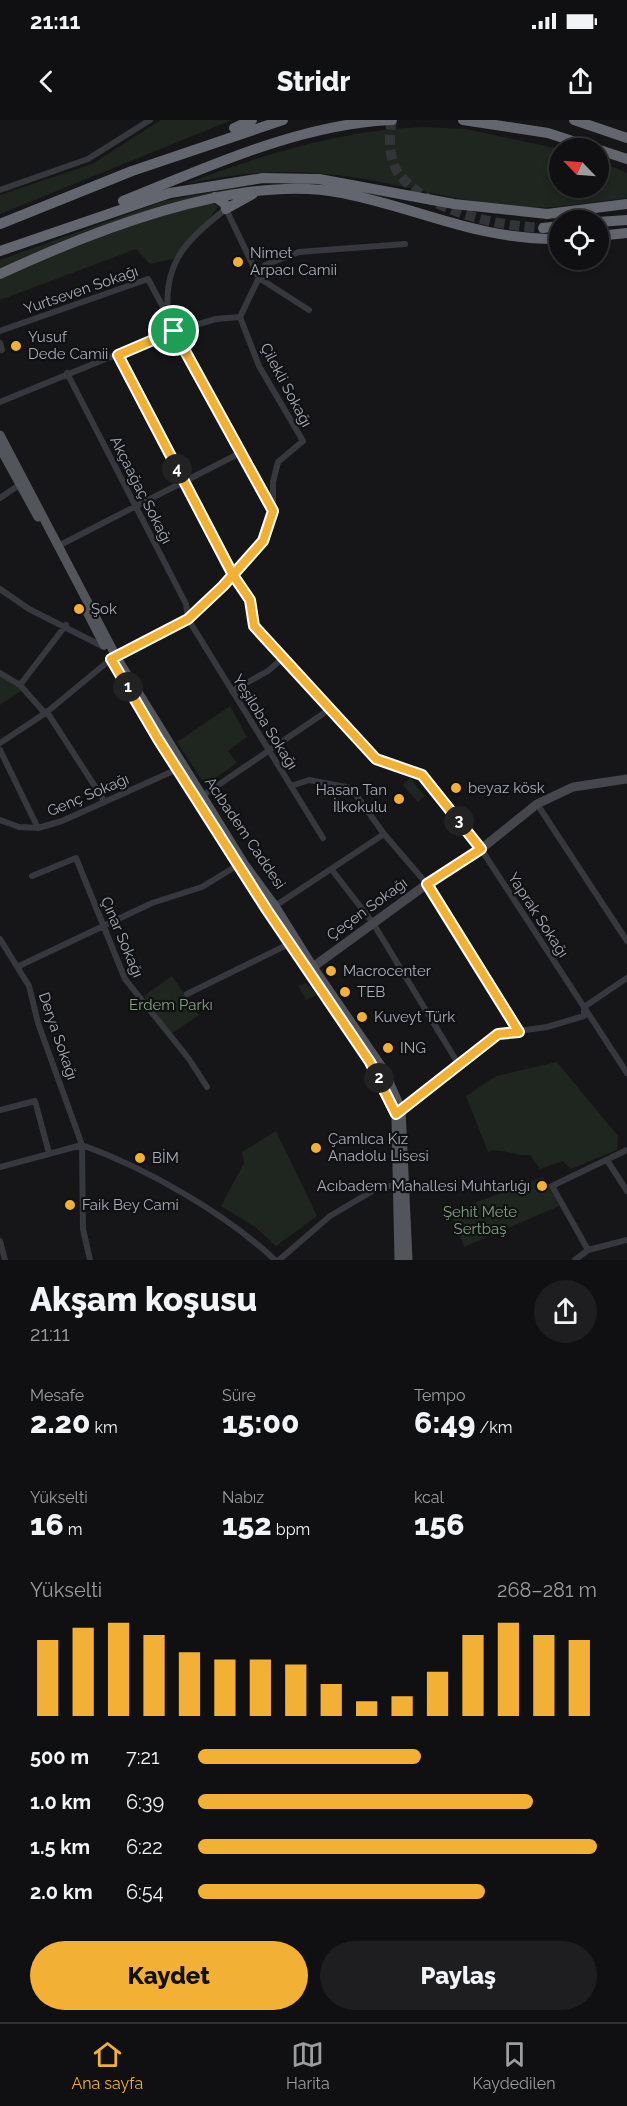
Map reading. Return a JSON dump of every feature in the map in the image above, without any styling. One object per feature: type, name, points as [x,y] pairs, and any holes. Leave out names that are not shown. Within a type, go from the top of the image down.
[{"type":"highway","points":[[185,152],[252,120]]},
{"type":"highway","points":[[0,224],[185,152],[282,120]]},
{"type":"highway","points":[[0,251],[260,149],[314,132],[392,120]]},
{"type":"highway","points":[[463,120],[548,133],[627,159]]},
{"type":"highway","points":[[574,120],[627,138]]},
{"type":"highway","points":[[0,251],[171,193],[263,178],[327,180],[454,204],[547,214],[627,204]]},
{"type":"highway","points":[[215,197],[225,204],[226,209],[262,189]]},
{"type":"highway","points":[[0,274],[66,245],[215,197],[262,189],[324,189],[379,202],[477,232],[536,240],[549,239]]},
{"type":"highway","points":[[609,221],[627,220]]},
{"type":"highway","points":[[543,228],[549,228]]},
{"type":"highway","points":[[609,232],[627,228]]},
{"type":"highway","points":[[609,234],[627,233]]},
{"type":"main road","name":"Acıbadem Caddesi","points":[[0,435],[73,580],[94,627],[114,658]]},
{"type":"main road","name":"Acıbadem Caddesi","points":[[0,448],[24,483],[60,545],[114,658],[241,865],[370,1062],[398,1112],[399,1260]]},
{"type":"main road","name":"Acıbadem Caddesi","points":[[181,768],[202,796],[241,865],[275,906],[313,967],[384,1070],[398,1112],[408,1260]]},
{"type":"main road","name":"Çeçen Sokağı","points":[[313,967],[427,884],[481,849],[537,804],[573,787],[627,779]]},
{"type":"street","points":[[0,190],[88,159],[150,120]]},
{"type":"street","points":[[0,743],[47,712],[114,658],[188,619],[233,575],[263,541],[273,511],[174,331],[167,306],[167,286],[174,261],[186,244],[226,209],[250,253],[259,278],[309,310]]},
{"type":"street","points":[[0,402],[174,331],[216,319],[240,317],[265,265],[299,252],[405,244]]},
{"type":"street","name":"Yurtseven Sokağı","points":[[0,331],[148,279],[174,331]]},
{"type":"street","name":"Çilekli Sokağı","points":[[240,317],[259,366],[303,441],[278,462],[273,482],[273,511]]},
{"type":"street","points":[[118,355],[233,575],[250,600],[254,626],[330,709],[202,796]]},
{"type":"street","name":"Akçaağaç Sokağı","points":[[67,373],[186,604],[188,619]]},
{"type":"street","points":[[60,545],[242,452]]},
{"type":"street","points":[[0,498],[24,483]]},
{"type":"street","points":[[0,589],[29,609],[83,633],[105,647]]},
{"type":"street","name":"Yeşiloba Sokağı","points":[[188,619],[323,838]]},
{"type":"street","points":[[20,685],[66,625]]},
{"type":"street","points":[[83,633],[94,627]]},
{"type":"street","points":[[232,691],[268,671],[283,658]]},
{"type":"street","points":[[0,673],[20,685],[43,711],[47,712],[64,734],[105,802]]},
{"type":"street","name":"Yaprak Sokağı","points":[[330,709],[376,759],[422,775],[481,849],[627,1073]]},
{"type":"street","points":[[0,750],[38,828]]},
{"type":"street","name":"Genç Sokağı","points":[[0,820],[19,827],[38,828],[62,821],[181,768]]},
{"type":"street","points":[[291,786],[309,780],[351,788],[384,834],[427,884],[519,1032]]},
{"type":"street","points":[[537,804],[627,940]]},
{"type":"street","points":[[275,906],[384,834]]},
{"type":"street","name":"Çınar Sokağı","points":[[32,876],[76,858],[125,980],[189,1059],[207,1087]]},
{"type":"street","points":[[18,966],[152,903],[207,884],[241,865]]},
{"type":"street","points":[[332,870],[373,923],[459,1065]]},
{"type":"street","name":"Derya Sokağı","points":[[0,939],[29,986],[38,1023],[82,1145],[83,1229],[90,1260]]},
{"type":"street","points":[[187,994],[291,943]]},
{"type":"street","points":[[398,1112],[498,1034],[519,1032],[585,1016],[584,1007],[627,978]]},
{"type":"street","points":[[0,1110],[35,1101],[49,1153]]},
{"type":"street","points":[[0,1167],[82,1145],[116,1157],[212,1212],[246,1233],[277,1260],[330,1216],[381,1186],[399,1186]]},
{"type":"street","points":[[588,1250],[552,1186],[627,1150]]},
{"type":"street","points":[[607,1160],[627,1191]]},
{"type":"street","points":[[0,1240],[5,1260]]},
{"type":"street","points":[[575,1260],[588,1250],[627,1240]]},
{"type":"green space","points":[[161,120],[232,120],[0,214],[0,195],[92,164]]},
{"type":"green space","points":[[423,127],[466,129],[549,147],[549,198],[609,198],[609,165],[627,173],[627,198],[559,207],[518,207],[470,201],[350,177],[290,172],[255,173],[185,184],[242,163],[302,146],[393,129]]},
{"type":"green space","points":[[234,188],[236,190],[0,270],[0,260],[164,201]]},
{"type":"green space","points":[[213,203],[218,207],[178,258],[150,264],[136,249],[0,300],[0,279],[24,268],[132,224]]},
{"type":"green space","points":[[0,673],[24,689],[0,705]]},
{"type":"green space","points":[[230,706],[247,737],[228,751],[237,763],[205,785],[177,742]]},
{"type":"green space","points":[[410,778],[425,796],[418,802],[403,785]]},
{"type":"green space","name":"Erdem Parkı","points":[[172,976],[199,1015],[171,1034],[144,996]]},
{"type":"green space","points":[[306,983],[317,995],[306,1000],[298,986]]},
{"type":"green space","points":[[557,1062],[618,1136],[617,1150],[571,1169],[563,1161],[540,1169],[530,1155],[488,1152],[466,1096],[496,1076]]},
{"type":"green space","points":[[276,1131],[317,1216],[276,1246],[255,1227],[221,1206],[244,1163],[242,1152]]},
{"type":"green space","name":"Şehit Mete Sertbaş","points":[[543,1177],[559,1206],[464,1247],[451,1212]]},
{"type":"tunnel","points":[[392,120],[390,141],[393,162],[399,174],[412,187],[428,198],[465,214],[506,224],[543,228]]},
{"type":"place","name":"Nimet Arpacı Camii","points":[[238,262]]},
{"type":"place","name":"Yusuf Dede Camii","points":[[16,346]]},
{"type":"place","name":"Şok","points":[[79,609]]},
{"type":"place","name":"beyaz kösk","points":[[456,788]]},
{"type":"place","name":"Hasan Tan İlkokulu","points":[[399,799]]},
{"type":"place","name":"Macrocenter","points":[[331,971]]},
{"type":"place","name":"TEB","points":[[345,992]]},
{"type":"place","name":"Kuveyt Türk","points":[[362,1017]]},
{"type":"place","name":"ING","points":[[388,1048]]},
{"type":"place","name":"Çamlıca Kız Anadolu Lisesi","points":[[316,1148]]},
{"type":"place","name":"BİM","points":[[140,1158]]},
{"type":"place","name":"Acıbadem Mahallesi Muhtarlığı","points":[[542,1186]]},
{"type":"place","name":"Faik Bey Cami","points":[[70,1205]]},
{"type":"route","points":[[174,331],[118,355],[233,575],[250,600],[254,626],[376,759],[422,775],[481,849],[427,884],[519,1032],[498,1034],[396,1114],[370,1062],[267,910],[158,739],[111,659],[117,658],[188,619],[223,586],[233,575],[263,541],[273,511],[174,331]]}]
